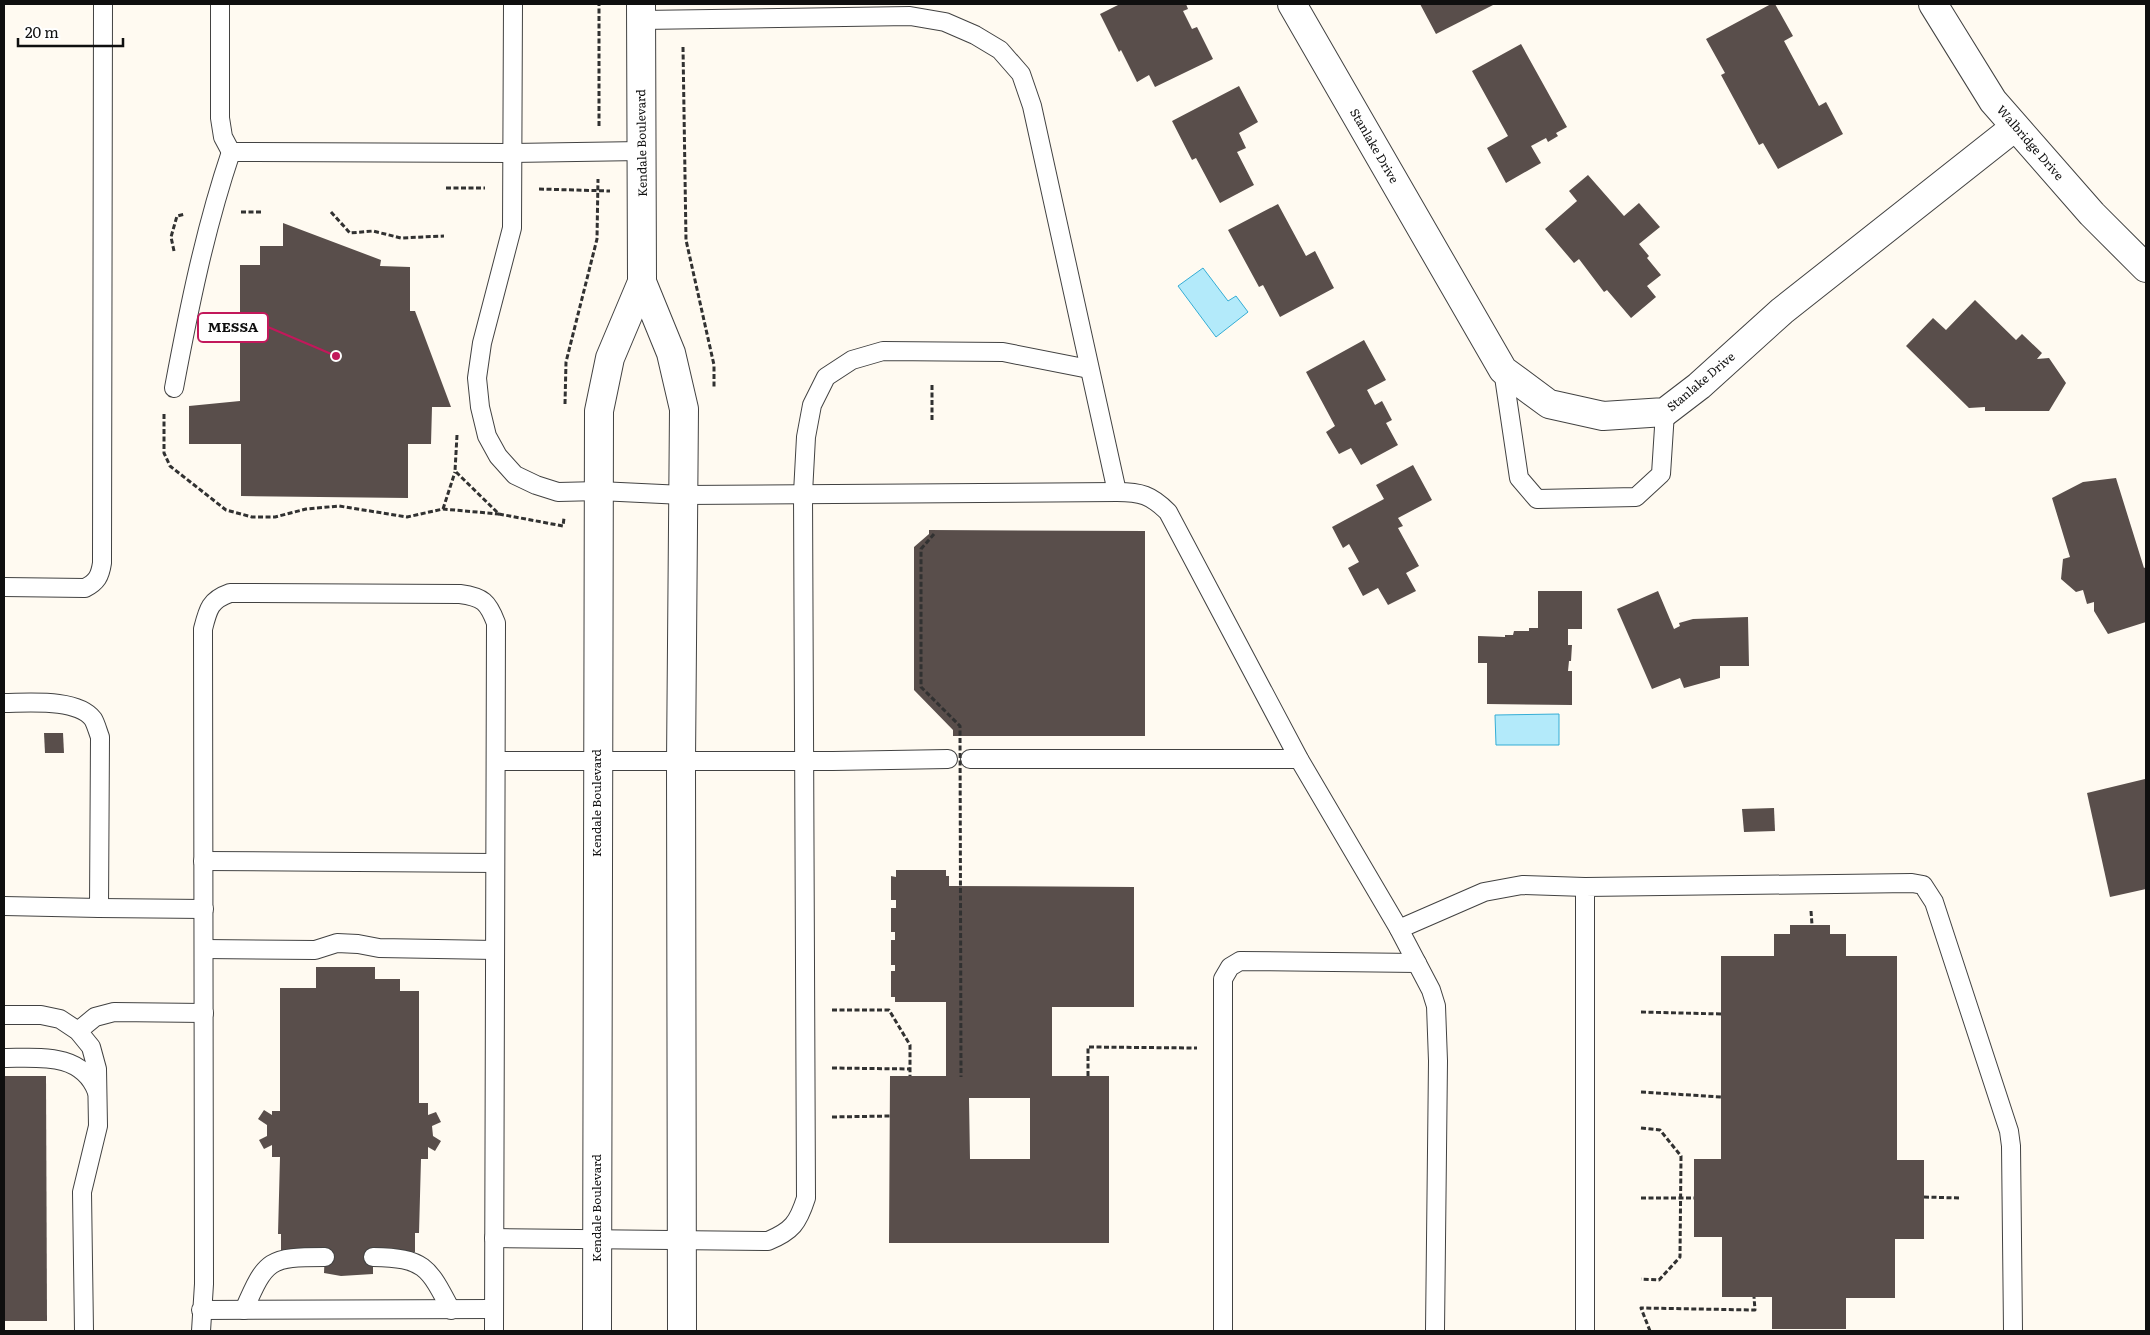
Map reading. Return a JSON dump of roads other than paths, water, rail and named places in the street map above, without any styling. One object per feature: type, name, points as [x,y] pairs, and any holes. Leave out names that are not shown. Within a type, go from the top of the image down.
[{"type":"street","name":"Stanlake Drive","points":[[1292,4],[1503,370],[1549,404],[1603,416],[1665,412],[1699,386],[1782,312],[2015,127]]},
{"type":"street","name":"Walbridge Drive","points":[[1933,4],[1993,101],[2092,214],[2146,268]]},
{"type":"street","name":"Kendale Boulevard","points":[[641,12],[642,282],[670,354],[684,409],[681,762],[682,1331]]},
{"type":"street","name":"Kendale Boulevard","points":[[597,1331],[599,411],[610,358],[642,282]]},
{"type":"lane","points":[[4,587],[84,588],[94,583],[100,574],[102,563],[103,4]]},
{"type":"lane","points":[[174,388],[190,302],[211,212],[231,152],[222,137],[220,118],[220,4]]},
{"type":"lane","points":[[513,4],[512,228],[482,343],[477,378],[480,406],[487,436],[498,456],[515,475],[536,485],[564,492],[599,491],[683,495],[1136,492],[1154,499],[1168,512],[1299,760],[1399,929],[1431,990],[1436,1006],[1438,1060],[1435,1331]]},
{"type":"lane","points":[[641,12],[910,16],[945,22],[975,35],[1000,50],[1020,74],[1032,106],[1117,492]]},
{"type":"lane","points":[[231,152],[512,153],[641,151]]},
{"type":"lane","points":[[494,1238],[768,1241],[786,1234],[800,1218],[806,1198],[802,494],[806,438],[812,405],[826,377],[852,360],[883,351],[1003,352],[1089,369]]},
{"type":"lane","points":[[1503,370],[1519,478],[1537,499],[1636,497],[1661,474],[1665,412]]},
{"type":"lane","points":[[201,1331],[204,1284],[203,629],[207,612],[216,598],[230,593],[460,594],[476,596],[491,609],[496,623],[494,1331]]},
{"type":"lane","points":[[4,703],[55,703],[76,708],[93,719],[100,737],[99,908]]},
{"type":"lane","points":[[496,761],[681,762],[948,759]]},
{"type":"lane","points":[[970,760],[1299,760]]},
{"type":"lane","points":[[203,861],[495,863]]},
{"type":"lane","points":[[1399,929],[1484,892],[1522,886],[1912,883],[1923,886],[1934,902],[2008,1130],[2011,1146],[2013,1331]]},
{"type":"lane","points":[[1586,887],[1586,1331]]},
{"type":"lane","points":[[4,906],[204,909]]},
{"type":"lane","points":[[204,949],[315,950],[337,943],[379,948],[495,950]]},
{"type":"lane","points":[[1223,1331],[1223,979],[1230,967],[1240,961],[1417,962]]},
{"type":"lane","points":[[78,1031],[95,1017],[114,1012],[204,1013]]},
{"type":"lane","points":[[4,1015],[41,1015],[60,1019],[78,1031],[90,1047],[96,1069],[98,1126],[82,1192],[84,1331]]},
{"type":"lane","points":[[4,1058],[54,1058],[70,1063],[84,1070],[93,1081],[98,1094]]},
{"type":"lane","points":[[244,1310],[258,1278],[267,1267],[280,1260],[294,1256],[325,1256]]},
{"type":"lane","points":[[373,1257],[400,1258],[415,1262],[435,1280],[451,1310]]},
{"type":"lane","points":[[202,1310],[494,1309]]},
{"type":"water","points":[[1203,268],[1228,301],[1236,296],[1248,312],[1216,337],[1178,286]]},
{"type":"water","points":[[1559,714],[1559,745],[1496,745],[1495,715]]},
{"type":"place","name":"MESSA","points":[[336,356]]}]
